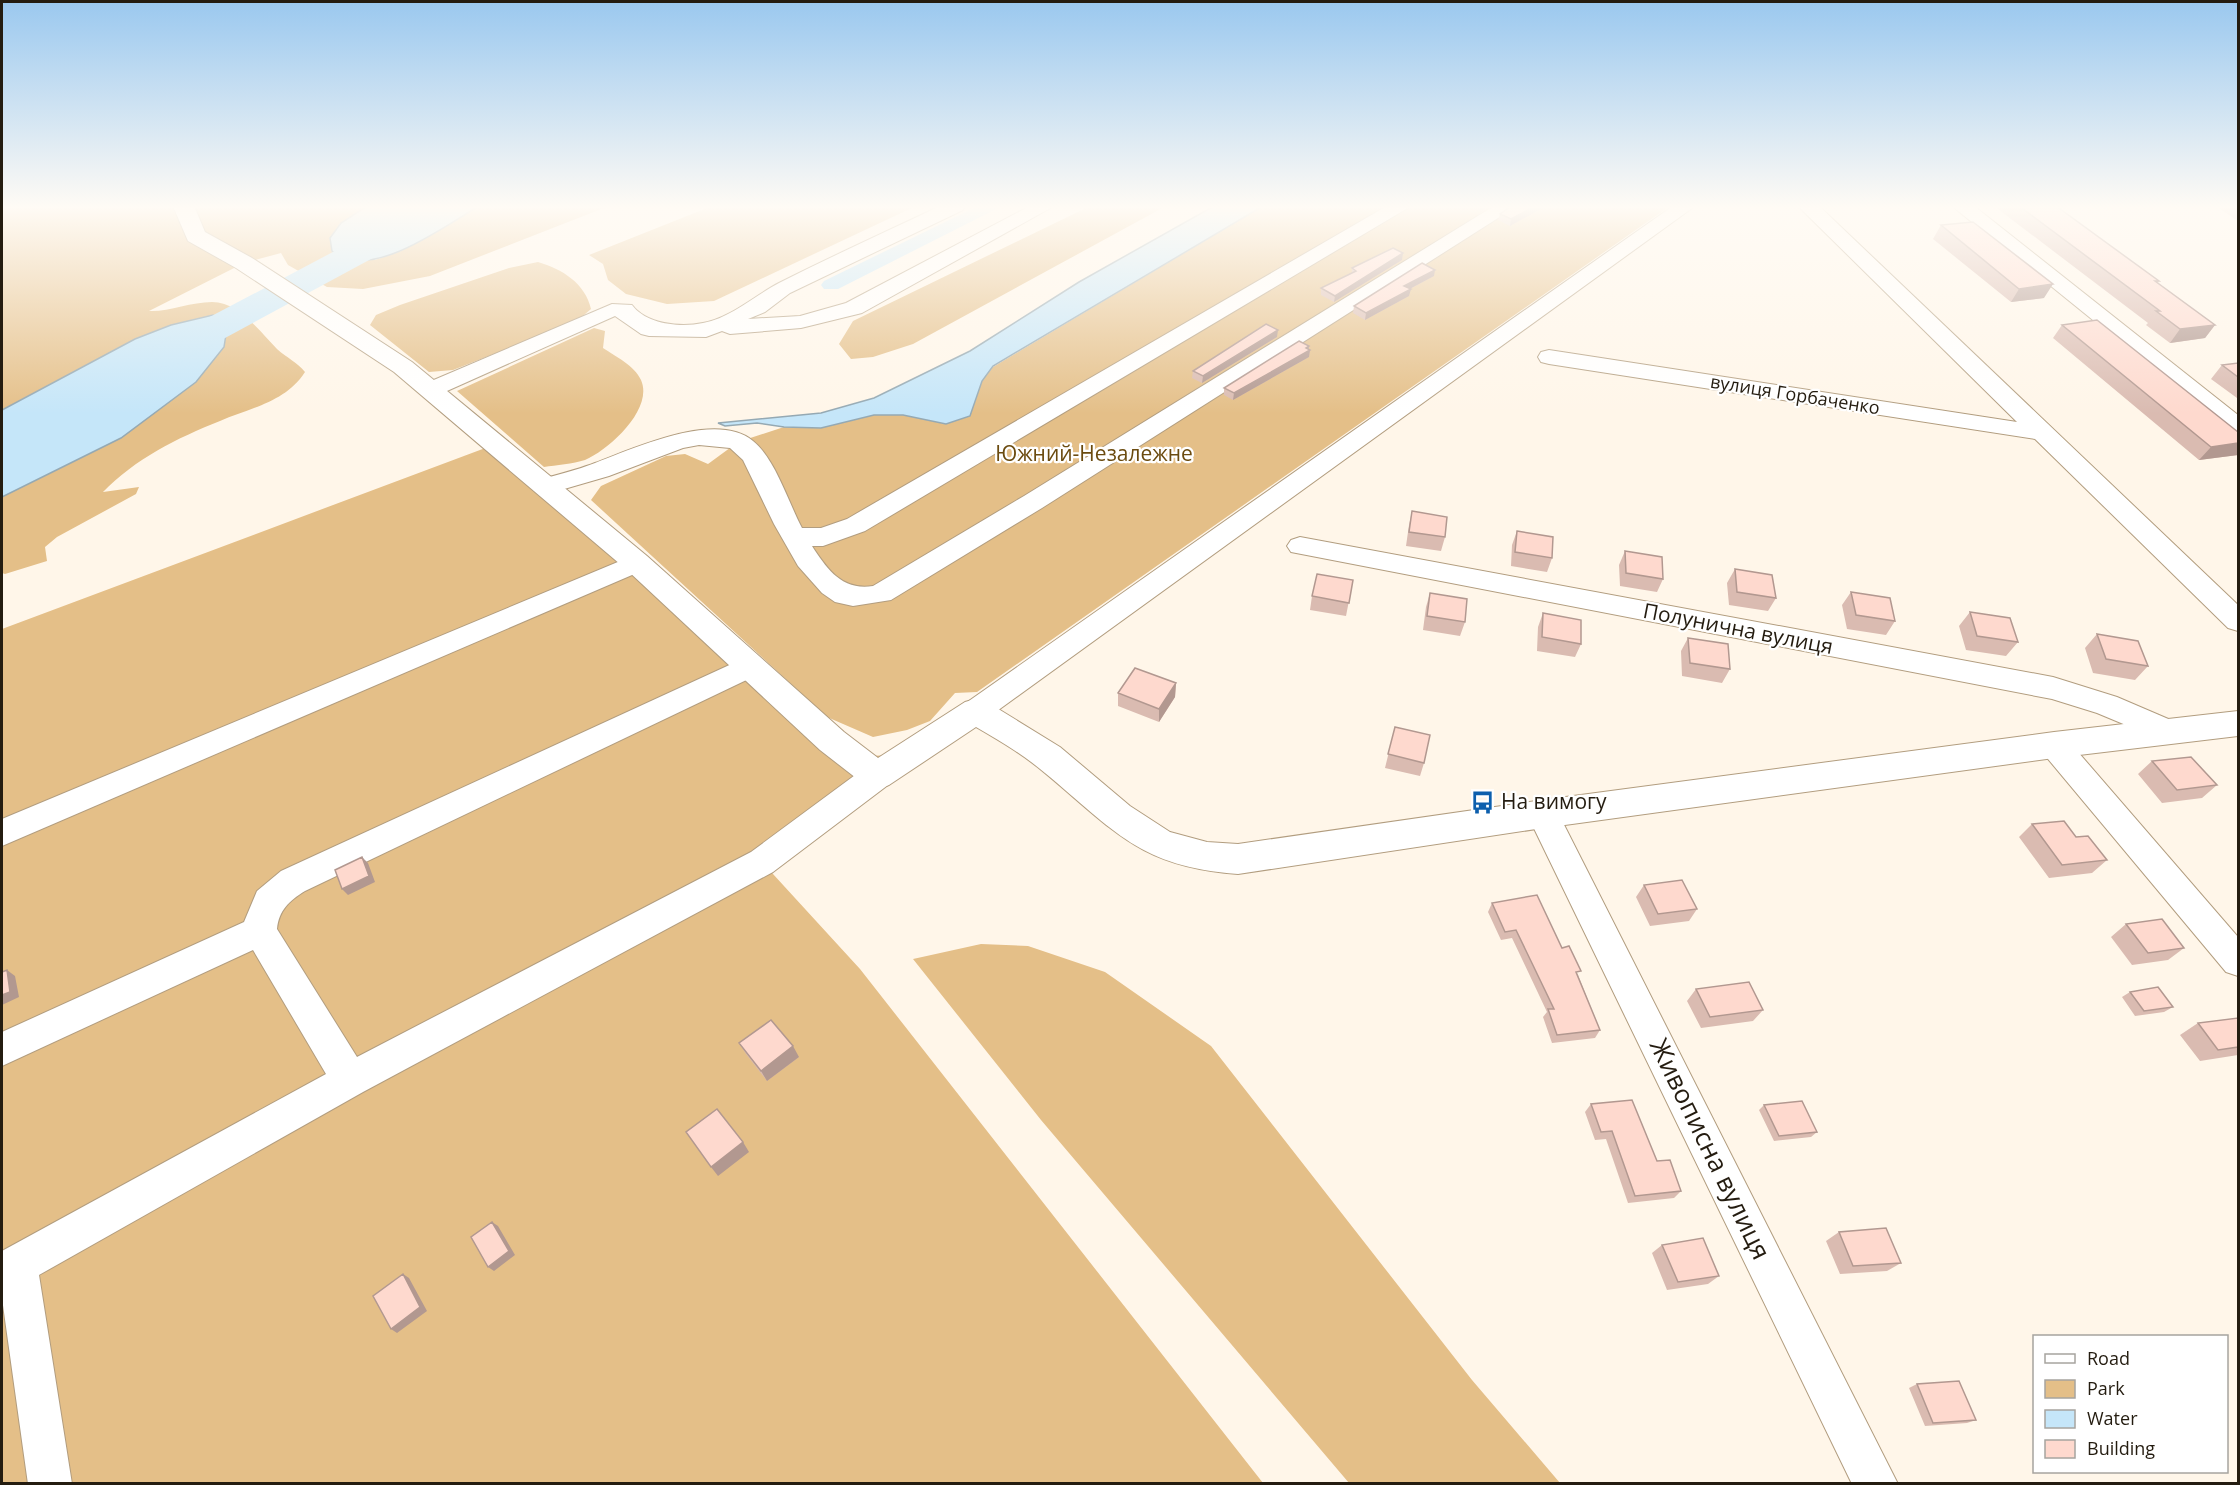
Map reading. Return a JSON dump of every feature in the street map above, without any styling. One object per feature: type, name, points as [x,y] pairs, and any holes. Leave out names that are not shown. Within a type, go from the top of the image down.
[{"type":"street","points":[[263,275],[403,367],[637,563],[832,741],[877,776]]},
{"type":"street","points":[[706,330],[757,307],[783,289],[810,275]]},
{"type":"street","points":[[430,390],[612,310],[624,310],[630,318],[649,329],[706,330],[801,322],[854,308],[915,275]]},
{"type":"street","points":[[795,537],[823,537],[856,525],[1283,275]]},
{"type":"street","points":[[547,486],[601,470],[676,440],[699,437],[738,442],[752,453],[795,537],[819,573],[835,589],[847,596],[870,596],[881,593],[1033,502],[1397,275]]},
{"type":"street","points":[[51,1484],[9,1269],[350,1080],[762,862],[877,776],[976,711],[1589,275]]},
{"type":"street","points":[[1879,275],[2238,621]]},
{"type":"street","points":[[2048,275],[2238,426]]},
{"type":"street","name":"вулиця Горбаченко","points":[[1549,357],[2042,433]]},
{"type":"street","name":"Полунична вулиця","points":[[1300,546],[2053,688],[2107,705],[2169,732]]},
{"type":"street","points":[[2,833],[637,563]]},
{"type":"street","points":[[350,1080],[260,931],[266,903],[279,889],[749,667]]},
{"type":"street","points":[[976,711],[1057,763],[1134,830],[1158,844],[1193,856],[1238,859],[1543,814],[2054,745],[2238,724]]},
{"type":"street","points":[[2054,745],[2238,961]]},
{"type":"street","name":"Живописна вулиця","points":[[1543,814],[1876,1484]]},
{"type":"street","points":[[2,1049],[260,931]]},
{"type":"green space","points":[[2,275],[220,275],[149,311],[212,302],[222,303],[240,312],[277,349],[305,372],[297,382],[278,397],[188,435],[129,469],[103,492],[139,487],[136,494],[57,537],[45,547],[47,561],[5,574],[2,573],[2,497],[121,438],[213,315],[171,325],[135,339],[2,410]]},
{"type":"green space","points":[[306,275],[432,275],[363,289],[327,287]]},
{"type":"green space","points":[[487,275],[567,275],[584,292],[591,309],[577,321],[453,370],[429,372],[370,325],[376,315]]},
{"type":"green space","points":[[607,275],[769,275],[714,301],[667,304],[626,294],[608,280]]},
{"type":"green space","points":[[947,275],[1039,275],[913,344],[873,357],[851,359],[839,344],[853,321]]},
{"type":"green space","name":"Южний-Незалежне","points":[[1147,275],[1571,275],[977,692],[955,693],[930,721],[907,730],[873,737],[827,717],[591,500],[601,486],[666,456],[685,454],[708,464],[738,442],[784,427],[821,428],[874,415],[903,415],[946,424],[969,416],[982,381],[993,367]]},
{"type":"green space","points":[[594,328],[605,331],[603,348],[634,370],[641,380],[643,391],[641,403],[627,427],[606,447],[585,460],[544,467],[457,391]]},
{"type":"green space","points":[[496,444],[867,756],[895,755],[762,862],[860,969],[1263,1483],[2,1484],[2,629]]},
{"type":"green space","points":[[981,944],[1028,946],[1105,972],[1211,1046],[1472,1380],[1560,1483],[1349,1483],[1041,1120],[913,959]]},
{"type":"water","points":[[1091,275],[1146,275],[993,366],[982,381],[970,416],[946,424],[903,415],[874,415],[821,428],[784,427],[757,423],[725,426],[718,423],[821,413],[874,398],[970,351]]},
{"type":"water","points":[[213,315],[227,328],[224,347],[196,382],[121,438],[2,497],[2,410],[135,339],[171,325]]},
{"type":"building","points":[[1347,275],[1368,275],[1335,296],[1321,288]]},
{"type":"building","points":[[1403,275],[1425,275],[1404,286],[1411,289],[1366,313],[1354,306]]},
{"type":"building","points":[[2002,275],[2042,275],[2053,284],[2019,289]]},
{"type":"building","points":[[2112,275],[2151,275],[2159,281],[2155,281],[2215,325],[2180,329],[2156,311],[2160,311]]},
{"type":"building","points":[[2097,320],[2238,432],[2238,443],[2211,447],[2062,325]]},
{"type":"building","points":[[1266,324],[1278,330],[1203,376],[1193,371]]},
{"type":"building","points":[[1299,341],[1309,346],[1306,348],[1310,350],[1234,393],[1224,388]]},
{"type":"building","points":[[2238,363],[2238,377],[2222,365]]},
{"type":"building","points":[[1412,511],[1447,517],[1445,537],[1409,532]]},
{"type":"building","points":[[1517,531],[1553,537],[1552,558],[1515,552]]},
{"type":"building","points":[[1625,551],[1662,557],[1663,579],[1626,573]]},
{"type":"building","points":[[1735,569],[1772,575],[1776,598],[1737,592]]},
{"type":"building","points":[[1317,574],[1353,580],[1349,603],[1312,596]]},
{"type":"building","points":[[1851,592],[1890,598],[1895,621],[1856,615]]},
{"type":"building","points":[[1430,593],[1467,599],[1465,622],[1427,616]]},
{"type":"building","points":[[1970,612],[2010,618],[2018,642],[1977,636]]},
{"type":"building","points":[[1543,613],[1581,620],[1581,644],[1542,637]]},
{"type":"building","points":[[2097,634],[2138,641],[2148,666],[2106,659]]},
{"type":"building","points":[[1688,638],[1728,644],[1730,669],[1690,663]]},
{"type":"building","points":[[1135,668],[1176,683],[1159,709],[1118,693]]},
{"type":"building","points":[[1395,727],[1430,735],[1424,763],[1388,754]]},
{"type":"building","points":[[2191,757],[2217,785],[2177,790],[2152,761]]},
{"type":"building","points":[[2064,821],[2076,837],[2088,836],[2107,860],[2062,865],[2032,824]]},
{"type":"building","points":[[362,857],[369,876],[342,889],[335,870]]},
{"type":"building","points":[[1682,880],[1697,909],[1658,914],[1644,885]]},
{"type":"building","points":[[1537,895],[1562,948],[1569,946],[1581,971],[1576,972],[1600,1030],[1557,1035],[1548,1009],[1554,1009],[1516,930],[1505,932],[1492,903]]},
{"type":"building","points":[[2162,919],[2184,948],[2148,953],[2126,924]]},
{"type":"building","points":[[7,970],[10,992],[2,995],[2,972]]},
{"type":"building","points":[[1749,982],[1763,1010],[1710,1017],[1696,989]]},
{"type":"building","points":[[2158,987],[2173,1007],[2144,1011],[2130,992]]},
{"type":"building","points":[[2238,1018],[2238,1047],[2218,1050],[2198,1023]]},
{"type":"building","points":[[771,1020],[793,1046],[761,1071],[739,1043]]},
{"type":"building","points":[[1632,1100],[1657,1161],[1670,1160],[1681,1191],[1635,1196],[1612,1131],[1601,1132],[1591,1104]]},
{"type":"building","points":[[1802,1101],[1817,1132],[1779,1136],[1764,1105]]},
{"type":"building","points":[[717,1109],[743,1142],[711,1167],[686,1132]]},
{"type":"building","points":[[492,1222],[509,1251],[488,1267],[471,1237]]},
{"type":"building","points":[[1886,1228],[1901,1263],[1853,1266],[1839,1232]]},
{"type":"building","points":[[1703,1238],[1719,1276],[1678,1282],[1662,1245]]},
{"type":"building","points":[[403,1274],[420,1307],[391,1329],[373,1296]]},
{"type":"building","points":[[1959,1381],[1976,1420],[1933,1423],[1917,1384]]},
{"type":"waterway","points":[[164,356],[315,275]]},
{"type":"waterway","points":[[831,285],[851,275]]},
{"type":"place","name":"На вимогу","points":[[1483,802]]}]
